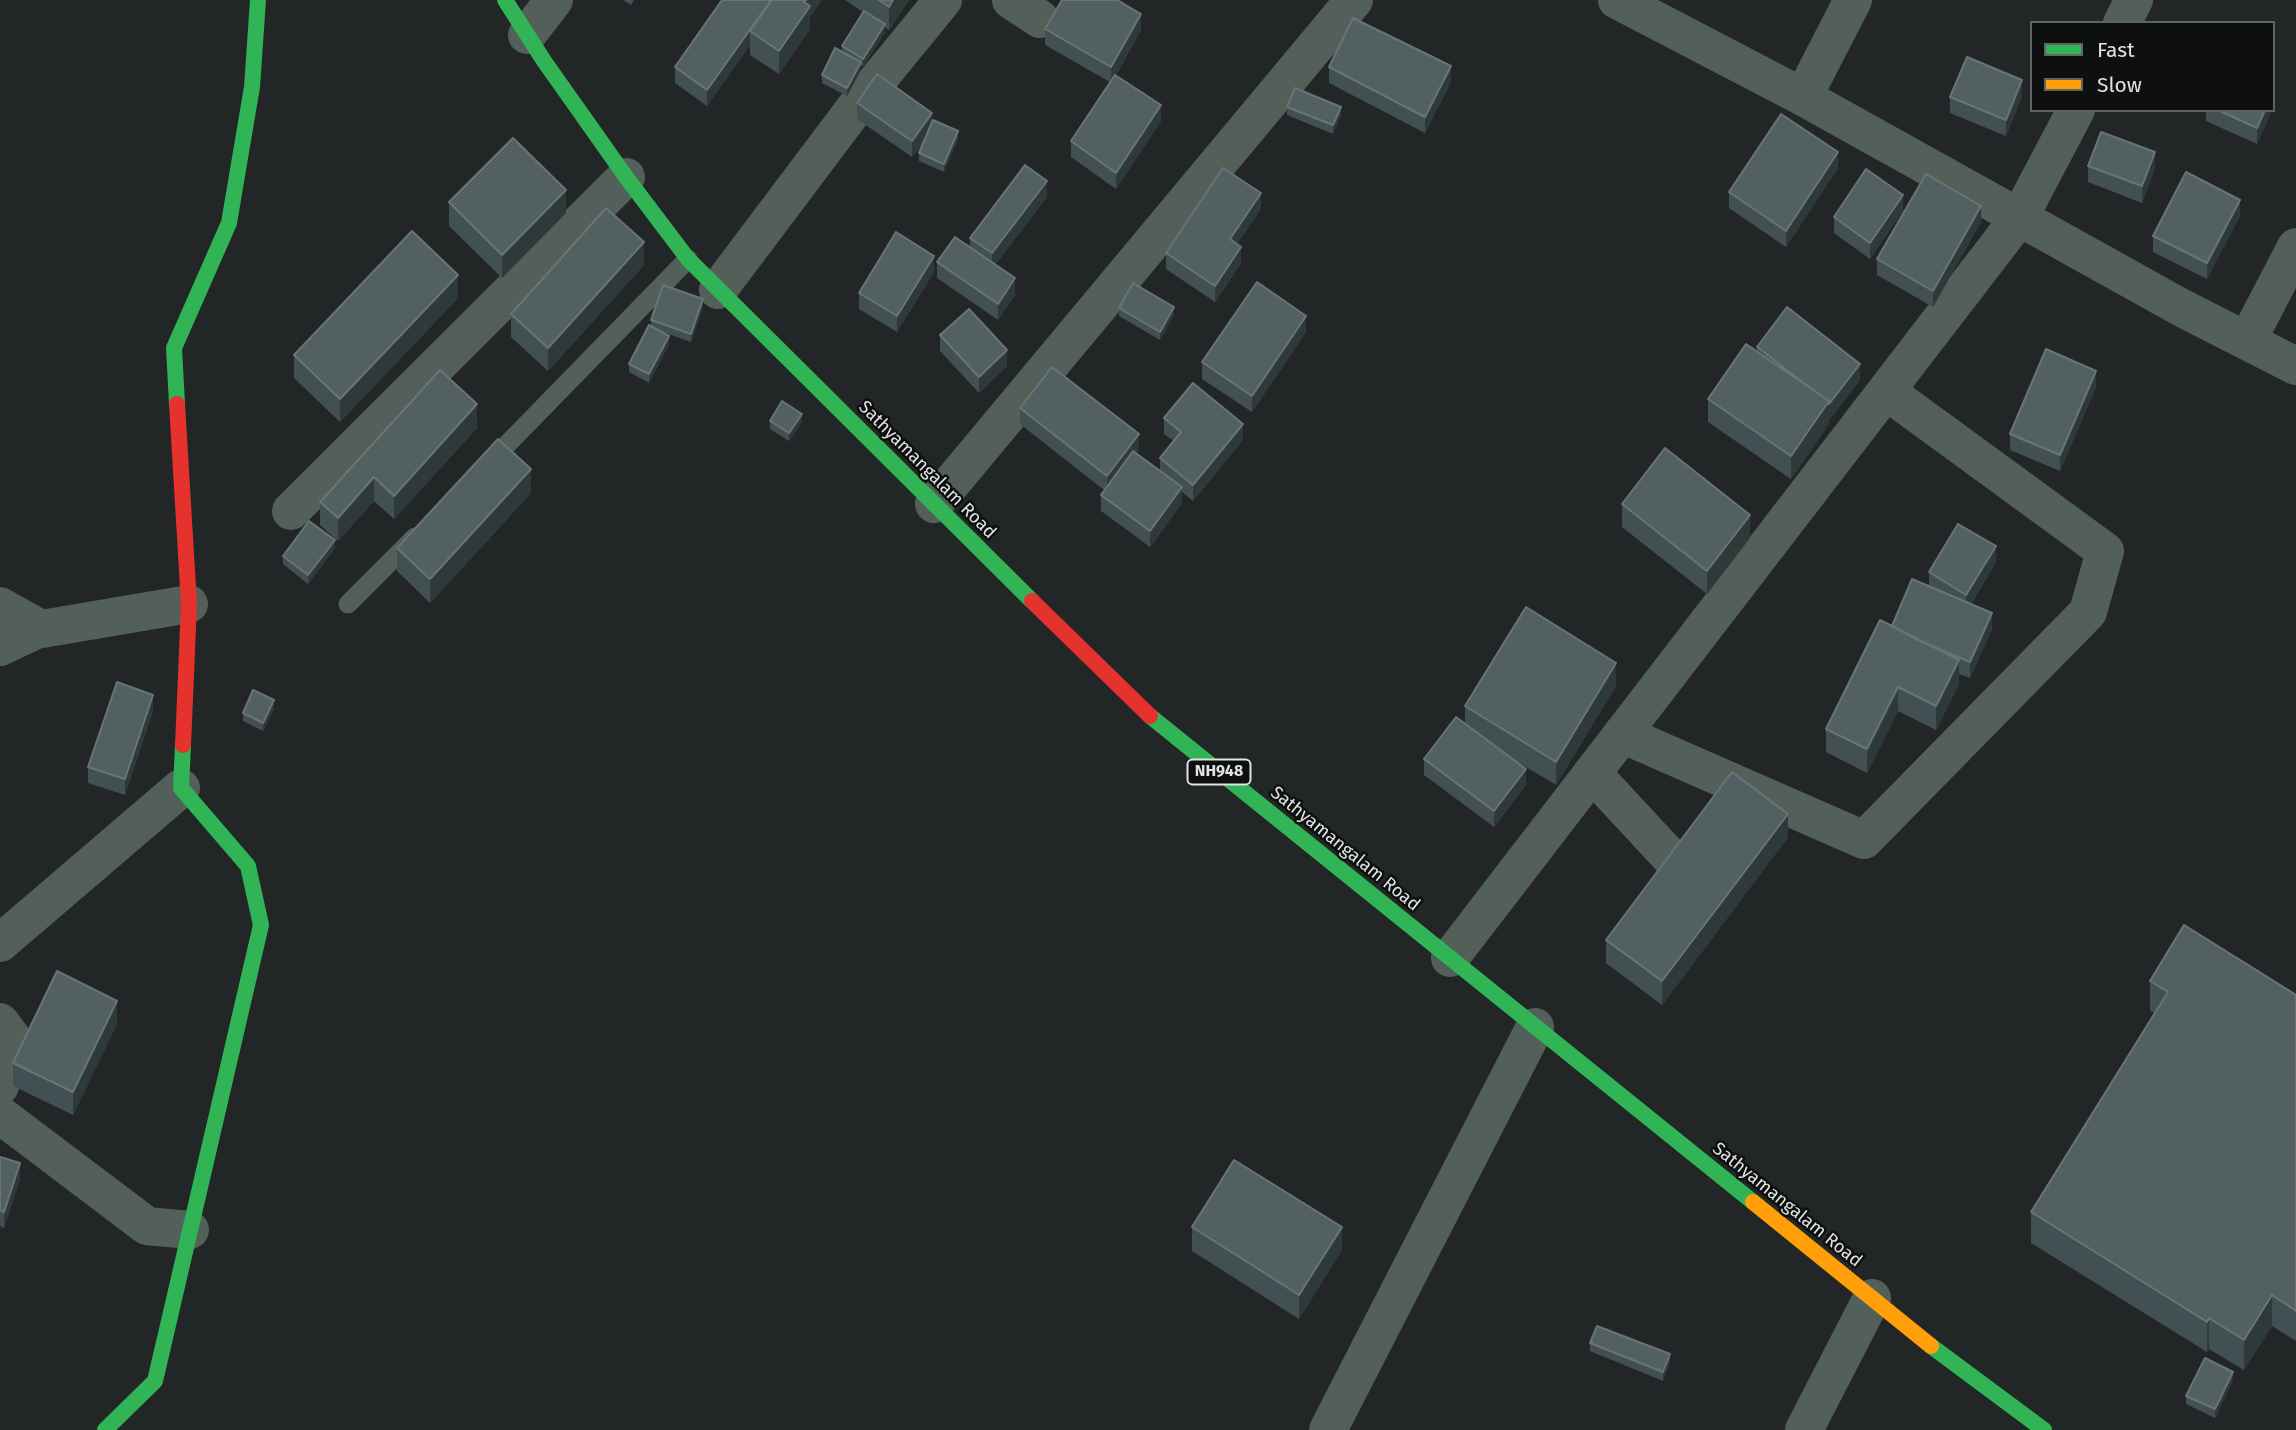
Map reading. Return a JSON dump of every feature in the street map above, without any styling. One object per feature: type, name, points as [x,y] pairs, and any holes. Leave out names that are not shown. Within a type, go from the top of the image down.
[{"type":"main road","points":[[105,1430],[155,1381],[261,925],[248,866],[181,788],[190,604],[174,348],[229,223],[251,87],[258,0]]},
{"type":"main road","name":"Sathyamangalam Road","points":[[505,0],[626,177],[688,260],[1141,709],[1950,1361],[2044,1430]]},
{"type":"street","points":[[527,35],[554,0]]},
{"type":"street","points":[[718,290],[858,104],[943,0]]},
{"type":"street","points":[[934,504],[1354,0]]},
{"type":"street","points":[[1617,0],[1802,97],[2182,308],[2296,366]]},
{"type":"street","points":[[1802,97],[1853,0]]},
{"type":"street","points":[[2123,21],[2134,0]]},
{"type":"street","points":[[1450,958],[2019,218],[2075,112]]},
{"type":"street","points":[[291,511],[626,177]]},
{"type":"street","points":[[2247,341],[2296,247]]},
{"type":"street","points":[[1622,734],[1864,839],[2088,612],[2105,551],[1886,391]]},
{"type":"street","points":[[0,647],[41,629],[190,604]]},
{"type":"street","points":[[0,606],[41,629]]},
{"type":"street","points":[[1592,773],[1671,858]]},
{"type":"street","points":[[5,927],[181,788]]},
{"type":"street","points":[[0,1022],[12,1038],[0,1086]]},
{"type":"street","points":[[1328,1430],[1535,1027]]},
{"type":"street","points":[[0,1115],[147,1226],[190,1230]]},
{"type":"street","points":[[1804,1430],[1872,1298]]},
{"type":"lane","points":[[470,482],[688,260]]},
{"type":"lane","points":[[348,604],[432,519]]},
{"type":"building","points":[[722,0],[771,0],[707,90],[675,67]]},
{"type":"building","points":[[772,0],[806,0],[804,2],[810,6],[779,51],[750,31]]},
{"type":"building","points":[[879,0],[893,0],[889,7]]},
{"type":"building","points":[[1062,0],[1117,0],[1141,14],[1111,67],[1045,29]]},
{"type":"building","points":[[864,11],[885,24],[863,59],[842,46]]},
{"type":"building","points":[[1353,18],[1451,66],[1425,117],[1329,67]]},
{"type":"building","points":[[835,48],[861,62],[847,88],[822,75]]},
{"type":"building","points":[[1967,57],[2022,80],[2006,120],[1950,97]]},
{"type":"building","points":[[877,74],[932,113],[912,141],[857,103]]},
{"type":"building","points":[[1115,75],[1161,105],[1116,173],[1071,141]]},
{"type":"building","points":[[1295,88],[1341,107],[1333,125],[1287,107]]},
{"type":"building","points":[[2222,112],[2264,112],[2257,128]]},
{"type":"building","points":[[1781,114],[1838,152],[1786,231],[1729,192]]},
{"type":"building","points":[[933,120],[958,131],[944,164],[919,153]]},
{"type":"building","points":[[2101,132],[2155,152],[2142,186],[2088,166]]},
{"type":"building","points":[[513,138],[566,190],[502,255],[449,202]]},
{"type":"building","points":[[1025,165],[1047,181],[992,253],[970,238]]},
{"type":"building","points":[[1223,168],[1261,193],[1230,239],[1241,247],[1215,286],[1166,253]]},
{"type":"building","points":[[1866,169],[1903,195],[1870,243],[1834,217]]},
{"type":"building","points":[[2186,172],[2240,200],[2207,263],[2153,236]]},
{"type":"building","points":[[1926,174],[1981,206],[1933,291],[1877,259]]},
{"type":"building","points":[[606,208],[644,242],[548,348],[511,314]]},
{"type":"building","points":[[412,231],[458,275],[340,399],[294,355]]},
{"type":"building","points":[[896,232],[934,256],[897,316],[859,293]]},
{"type":"building","points":[[955,237],[1015,278],[998,304],[937,262]]},
{"type":"building","points":[[1257,282],[1306,316],[1252,396],[1202,362]]},
{"type":"building","points":[[1133,283],[1174,307],[1160,332],[1119,308]]},
{"type":"building","points":[[663,285],[703,299],[691,334],[651,320]]},
{"type":"building","points":[[1787,307],[1860,364],[1829,404],[1829,401],[1757,347]]},
{"type":"building","points":[[969,309],[1007,350],[979,377],[940,335]]},
{"type":"building","points":[[649,325],[669,336],[649,374],[629,364]]},
{"type":"building","points":[[1746,344],[1829,401],[1791,456],[1708,399]]},
{"type":"building","points":[[2046,349],[2096,371],[2060,455],[2010,434]]},
{"type":"building","points":[[1052,367],[1139,434],[1107,476],[1020,408]]},
{"type":"building","points":[[440,370],[477,404],[394,496],[374,477],[338,518],[320,502]]},
{"type":"building","points":[[1193,383],[1243,424],[1193,485],[1160,458],[1181,432],[1164,418]]},
{"type":"building","points":[[782,401],[802,414],[789,433],[770,421]]},
{"type":"building","points":[[498,439],[531,469],[430,579],[397,548]]},
{"type":"building","points":[[1665,448],[1750,515],[1707,571],[1622,504]]},
{"type":"building","points":[[1133,451],[1182,487],[1150,531],[1101,495]]},
{"type":"building","points":[[309,521],[335,540],[308,575],[283,556]]},
{"type":"building","points":[[1958,524],[1996,546],[1966,595],[1929,572]]},
{"type":"building","points":[[1912,579],[1992,613],[1970,662],[1892,626]]},
{"type":"building","points":[[1526,607],[1616,663],[1556,762],[1465,706]]},
{"type":"building","points":[[1880,620],[1959,660],[1936,706],[1898,687],[1867,749],[1826,729]]},
{"type":"building","points":[[117,682],[153,695],[125,779],[88,767]]},
{"type":"building","points":[[253,690],[274,700],[263,723],[243,713]]},
{"type":"building","points":[[1456,717],[1526,769],[1494,811],[1424,759]]},
{"type":"building","points":[[1732,772],[1788,814],[1662,981],[1606,940]]},
{"type":"building","points":[[2184,925],[2296,995],[2296,1311],[2272,1295],[2244,1340],[2209,1318],[2207,1322],[2031,1212],[2168,992],[2150,981]]},
{"type":"building","points":[[57,971],[117,1001],[73,1092],[13,1063]]},
{"type":"building","points":[[0,1157],[20,1163],[4,1212],[0,1210]]},
{"type":"building","points":[[1234,1160],[1342,1227],[1299,1295],[1192,1227]]},
{"type":"building","points":[[1597,1326],[1670,1354],[1663,1372],[1590,1343]]},
{"type":"building","points":[[2205,1358],[2233,1372],[2215,1409],[2186,1396]]},
{"type":"traffic: fast","points":[[177,404],[174,348],[229,223],[252,87],[258,0]]},
{"type":"traffic: fast","points":[[505,0],[544,61],[688,259],[1032,601]]},
{"type":"traffic: fast","points":[[1150,716],[1753,1202]]},
{"type":"traffic: fast","points":[[105,1430],[155,1381],[261,925],[248,866],[181,788],[183,745]]},
{"type":"traffic: fast","points":[[1931,1346],[2044,1430]]},
{"type":"traffic: slow","points":[[1753,1202],[1931,1346]]},
{"type":"traffic: jam","points":[[177,404],[189,604],[183,745]]},
{"type":"traffic: jam","points":[[1032,601],[1150,716]]}]
